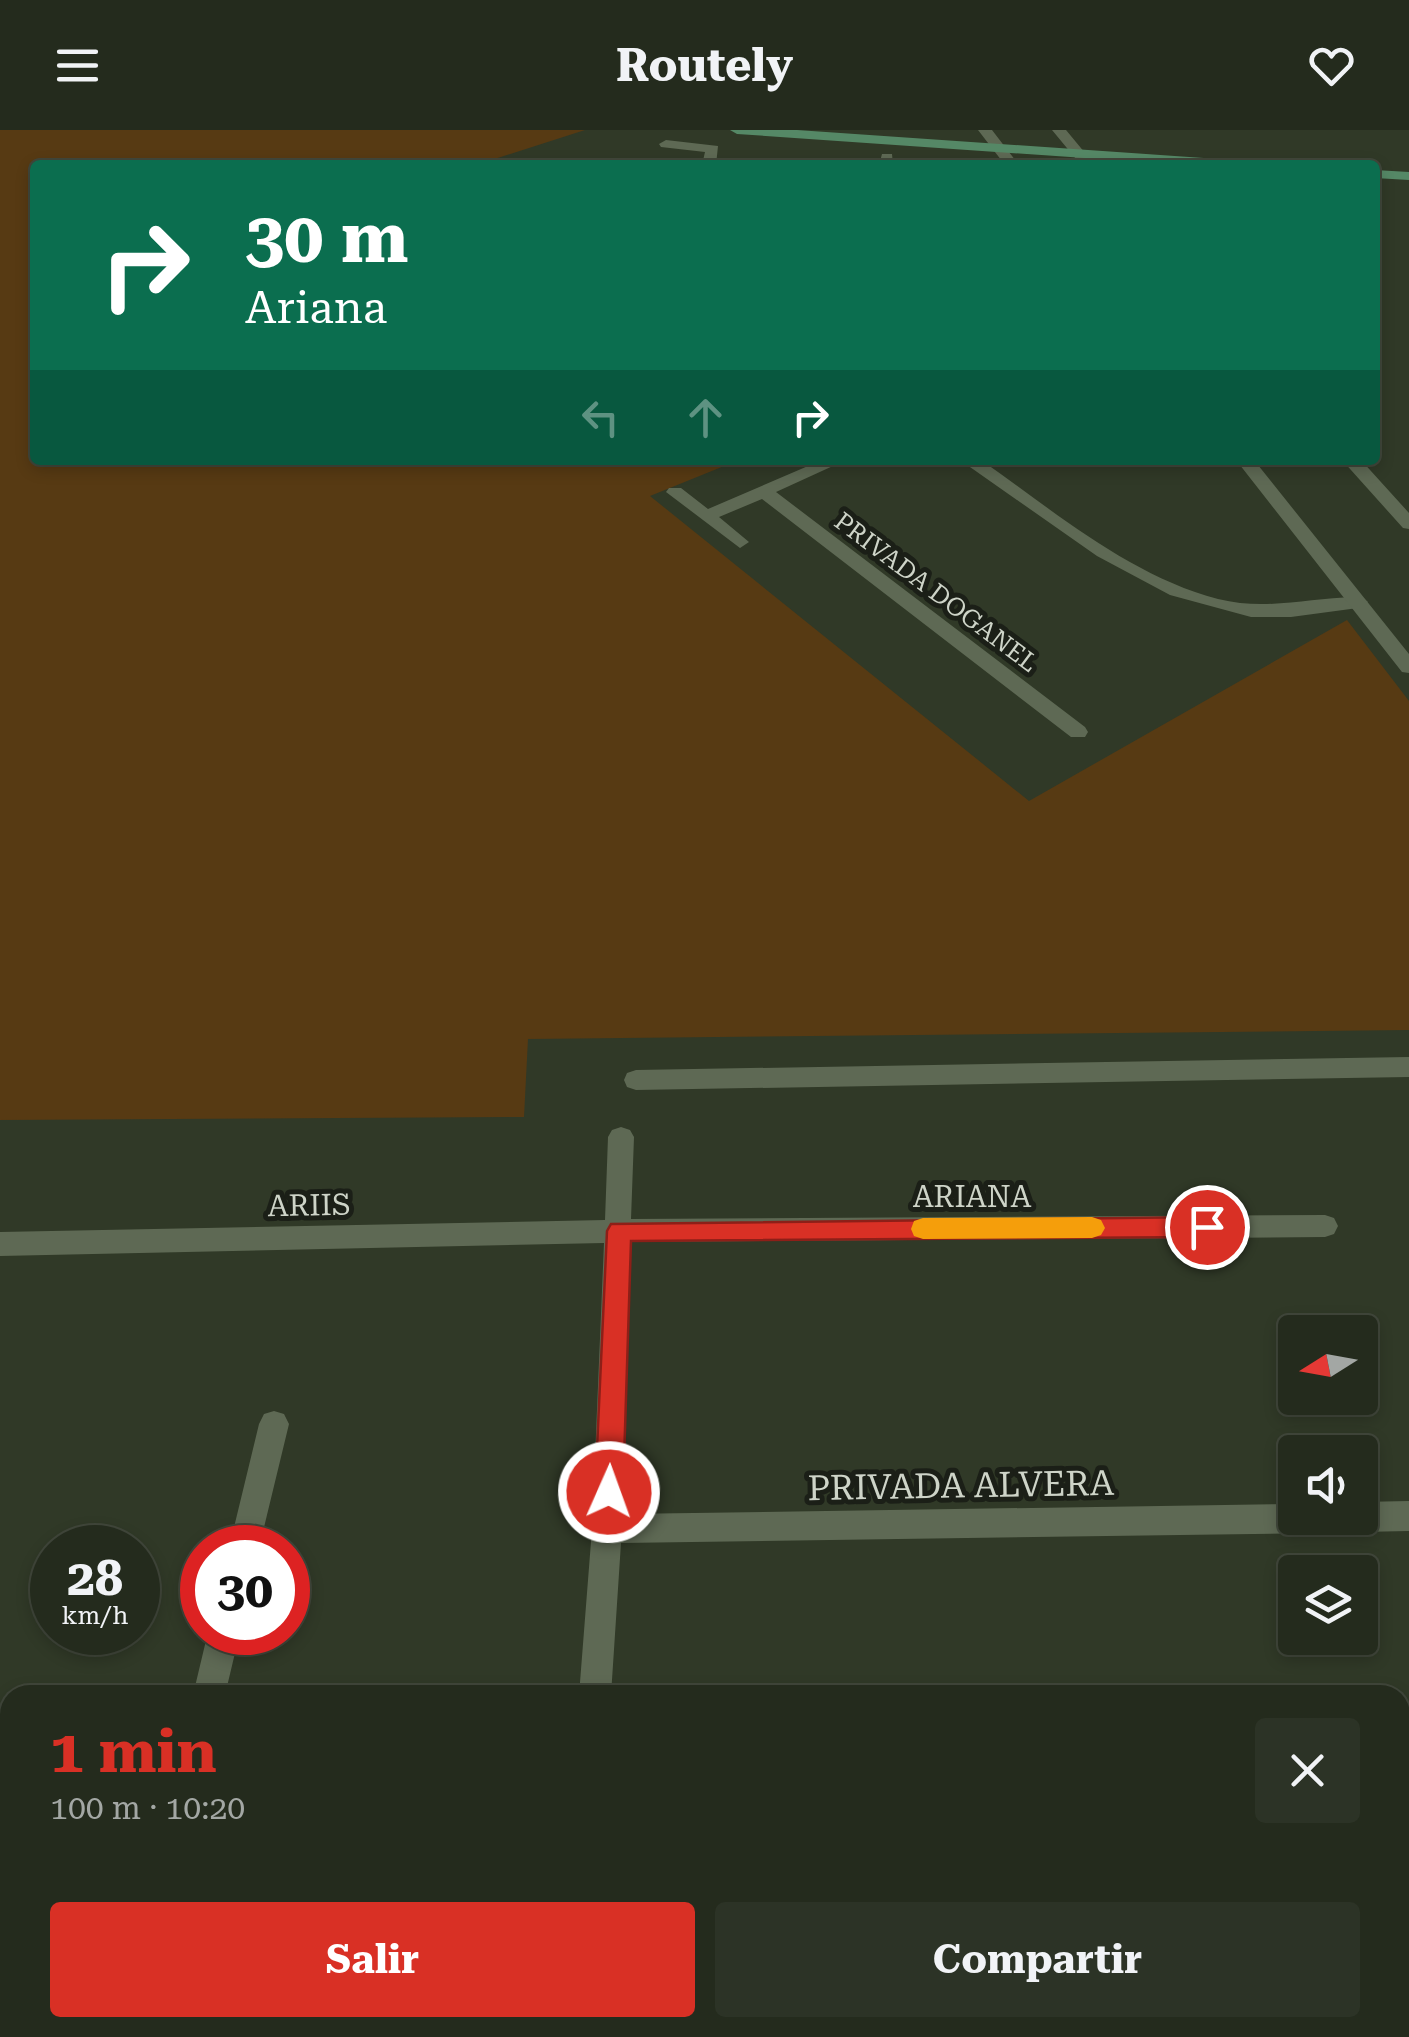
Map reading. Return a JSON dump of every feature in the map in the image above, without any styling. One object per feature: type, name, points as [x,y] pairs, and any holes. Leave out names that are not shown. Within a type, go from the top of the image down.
[{"type":"main road","points":[[737,130],[1000,148],[1110,160]]},
{"type":"main road","points":[[1380,174],[1409,176]]},
{"type":"street","points":[[985,130],[1008,160]]},
{"type":"street","points":[[1058,130],[1083,159]]},
{"type":"street","points":[[666,144],[713,149],[710,160]]},
{"type":"street","points":[[706,516],[825,465]]},
{"type":"street","points":[[976,465],[1150,581],[1197,601],[1250,611],[1294,611],[1358,602]]},
{"type":"street","points":[[1249,465],[1409,667]]},
{"type":"street","points":[[1356,465],[1409,524]]},
{"type":"street","name":"PRIVADA DOGANEL","points":[[762,491],[1078,732]]},
{"type":"street","points":[[675,492],[740,542]]},
{"type":"street","points":[[636,1080],[1409,1067]]},
{"type":"street","points":[[595,1685],[608,1529],[620,1137]]},
{"type":"street","name":"ARIANA","points":[[620,1231],[1325,1226]]},
{"type":"street","name":"ARIIS","points":[[0,1244],[620,1231]]},
{"type":"street","points":[[250,1525],[274,1424]]},
{"type":"street","points":[[1378,1517],[1409,1516]]},
{"type":"street","name":"PRIVADA ALVERA","points":[[608,1529],[1278,1519]]},
{"type":"street","points":[[211,1685],[219,1655]]},
{"type":"shaded area","points":[[0,130],[585,130],[492,160],[30,160],[30,465],[727,465],[650,496],[1029,801],[1347,620],[1409,701],[1409,1030],[528,1039],[524,1117],[0,1120]]},
{"type":"slow traffic","points":[[923,1229],[1092,1228]]},
{"type":"route","points":[[609,1492],[620,1231],[1207,1227]]}]
